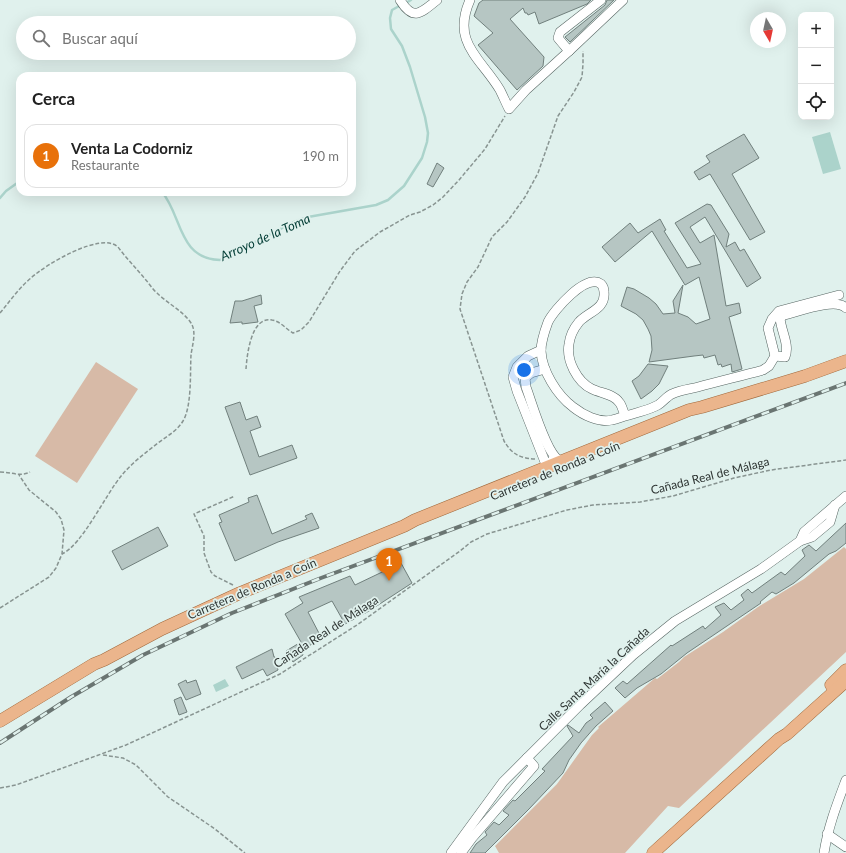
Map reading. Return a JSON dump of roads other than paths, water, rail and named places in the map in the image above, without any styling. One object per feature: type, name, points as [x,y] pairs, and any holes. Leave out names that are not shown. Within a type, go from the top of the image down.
[{"type":"main road","name":"Carretera de Ronda a Coín","points":[[0,728],[104,660],[162,629],[245,591],[404,526],[549,462],[688,410],[805,376],[846,361]]},
{"type":"main road","name":"Carretera de Ronda a Coín","points":[[404,526],[417,524],[523,485],[649,432],[702,407]]},
{"type":"main road","points":[[523,485],[530,477],[547,470],[549,462],[556,466],[574,459],[590,457]]},
{"type":"main road","name":"Carretera de Ronda a Coín","points":[[0,721],[58,685],[94,664],[104,660]]},
{"type":"main road","points":[[779,739],[783,731],[846,670]]},
{"type":"main road","points":[[653,853],[779,739],[787,734],[846,681]]},
{"type":"street","points":[[400,0],[406,10],[410,12],[420,12],[436,0]]},
{"type":"street","points":[[470,0],[464,17],[465,36],[471,51],[500,90],[509,109],[526,90],[569,51],[581,43],[623,0]]},
{"type":"street","points":[[569,51],[558,38],[560,32],[601,0]]},
{"type":"street","points":[[625,416],[619,401],[610,395],[590,389],[581,381],[570,360],[568,345],[571,335],[580,321],[603,303],[605,296],[604,289],[601,284],[596,282],[587,283],[563,301],[548,322],[543,337],[541,350],[545,368],[559,393],[572,406],[582,414],[597,419],[611,420],[625,416],[645,410],[658,405],[672,394],[763,370],[769,366],[775,356],[768,328],[772,319],[779,311],[843,293]]},
{"type":"street","points":[[843,293],[839,300],[845,306]]},
{"type":"street","points":[[775,356],[785,357],[787,351],[780,325],[780,318],[784,315],[829,304],[845,306]]},
{"type":"street","points":[[541,350],[528,356],[517,366],[513,377],[517,391],[549,462]]},
{"type":"street","points":[[545,368],[531,373],[525,378],[526,387],[548,448],[549,462]]},
{"type":"street","name":"Calle Santa María la Cañada","points":[[451,853],[503,782],[633,655],[675,621],[761,569],[800,542],[804,532],[846,496]]},
{"type":"street","points":[[461,853],[472,838],[534,766],[527,758]]},
{"type":"street","points":[[824,853],[827,834],[846,780]]},
{"type":"street","points":[[827,834],[846,847]]},
{"type":"waterway","name":"Arroyo de la Toma","points":[[406,3],[411,0]]},
{"type":"waterway","name":"Arroyo de la Toma","points":[[165,196],[169,201],[188,244],[196,252],[206,258],[220,260],[294,222],[308,217],[376,205],[388,200],[404,186],[422,158],[428,133],[425,117],[410,67],[402,46],[391,29],[390,18],[392,10],[401,5]]},
{"type":"waterway","name":"Arroyo de la Toma","points":[[0,198],[6,191],[16,184]]},
{"type":"railway","points":[[0,743],[71,697],[143,655],[232,613],[321,578],[846,383]]},
{"type":"place","name":"Venta La Codorniz","points":[[389,581]]}]
